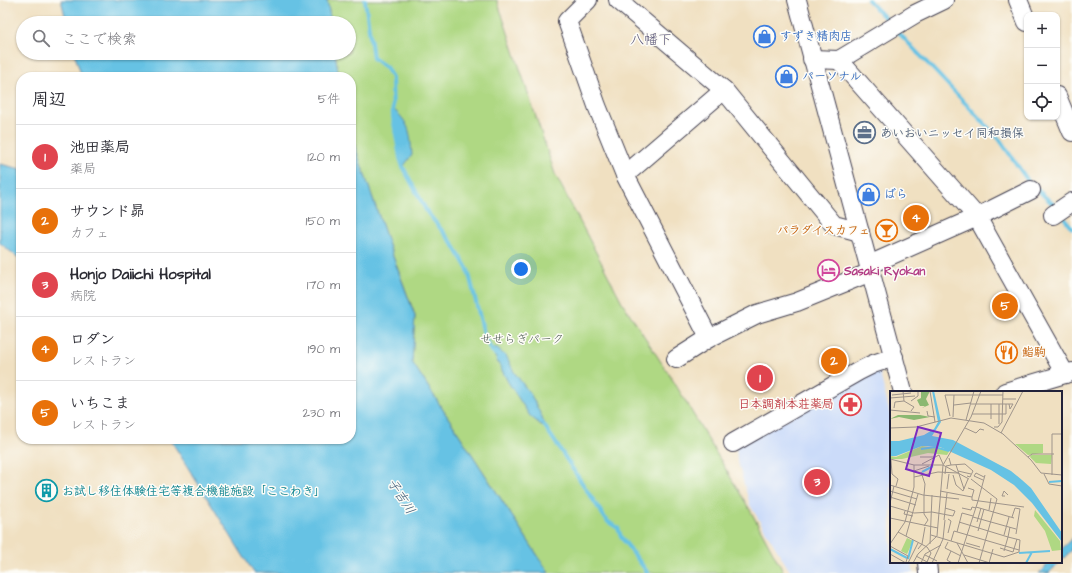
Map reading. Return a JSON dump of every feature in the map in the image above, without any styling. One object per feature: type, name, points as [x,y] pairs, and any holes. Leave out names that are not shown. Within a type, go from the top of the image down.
[{"type":"street","points":[[588,0],[567,21],[597,106],[625,175],[709,338]]},
{"type":"street","points":[[618,0],[724,90],[834,225],[860,232]]},
{"type":"street","points":[[797,0],[904,391]]},
{"type":"street","points":[[812,59],[840,60],[893,27],[944,0]]},
{"type":"street","points":[[1018,0],[1024,15]]},
{"type":"street","points":[[840,60],[977,217],[1069,373],[1008,391]]},
{"type":"street","points":[[625,175],[724,90]]},
{"type":"street","points":[[1060,103],[1072,132]]},
{"type":"street","points":[[676,359],[709,338],[758,314],[797,302],[1031,190]]},
{"type":"street","points":[[1053,215],[1072,202]]},
{"type":"street","points":[[733,443],[858,371],[894,357]]},
{"type":"street","points":[[927,563],[928,573]]},
{"type":"shaded area","points":[[879,369],[890,414],[890,563],[912,563],[913,573],[791,573],[750,505],[737,459],[736,447]]},
{"type":"green space","name":"せせらぎパーク","points":[[327,0],[497,0],[555,174],[622,302],[674,382],[750,510],[784,573],[549,573],[412,362],[415,315],[356,150],[356,72],[338,72],[336,60],[356,60],[356,16],[330,16]]},
{"type":"water","points":[[61,0],[327,0],[330,16],[65,16]]},
{"type":"water","points":[[76,60],[336,60],[338,72],[80,72]]},
{"type":"water","points":[[392,108],[403,119],[410,135],[412,155],[403,167],[400,158]]},
{"type":"water","name":"子吉川","points":[[356,150],[415,316],[412,362],[549,573],[254,573],[173,444],[356,444]]},
{"type":"water","points":[[0,164],[16,168],[16,256],[0,243]]},
{"type":"water","points":[[496,348],[507,357],[514,372],[531,395],[546,429],[530,416],[508,382],[492,351]]},
{"type":"water","points":[[1072,538],[1072,550],[1062,560],[1062,549]]},
{"type":"water","points":[[1049,563],[1059,563],[1049,573],[1039,573]]},
{"type":"waterway","points":[[365,0],[373,58],[386,67],[392,78],[393,117],[403,167],[427,212],[453,244],[468,270],[485,338],[495,354]]},
{"type":"waterway","points":[[868,0],[890,23]]},
{"type":"waterway","points":[[897,31],[1000,140],[1028,181],[1055,206]]},
{"type":"waterway","points":[[1065,219],[1072,228]]},
{"type":"waterway","points":[[544,425],[607,521],[618,528],[621,537],[648,573]]},
{"type":"place","name":"すずき精肉店","points":[[765,36]]},
{"type":"place","name":"パーソナル","points":[[786,76]]},
{"type":"place","name":"あいおいニッセイ同和損保","points":[[864,133]]},
{"type":"place","name":"ばら","points":[[868,194]]},
{"type":"place","name":"ロダン","points":[[916,218]]},
{"type":"place","name":"パラダイスカフェ","points":[[886,230]]},
{"type":"place","name":"Sasaki Ryokan","points":[[828,271]]},
{"type":"place","name":"いちこま","points":[[1005,306]]},
{"type":"place","name":"鮨駒","points":[[1006,352]]},
{"type":"place","name":"サウンド昴","points":[[834,361]]},
{"type":"place","name":"池田薬局","points":[[760,378]]},
{"type":"place","name":"日本調剤本荘薬局","points":[[850,404]]},
{"type":"place","name":"Honjo Daiichi Hospital","points":[[817,482]]},
{"type":"place","name":"お試し移住体験住宅等複合機能施設「ここわき」","points":[[46,491]]},
{"type":"district","name":"八幡下","points":[[651,39]]}]
